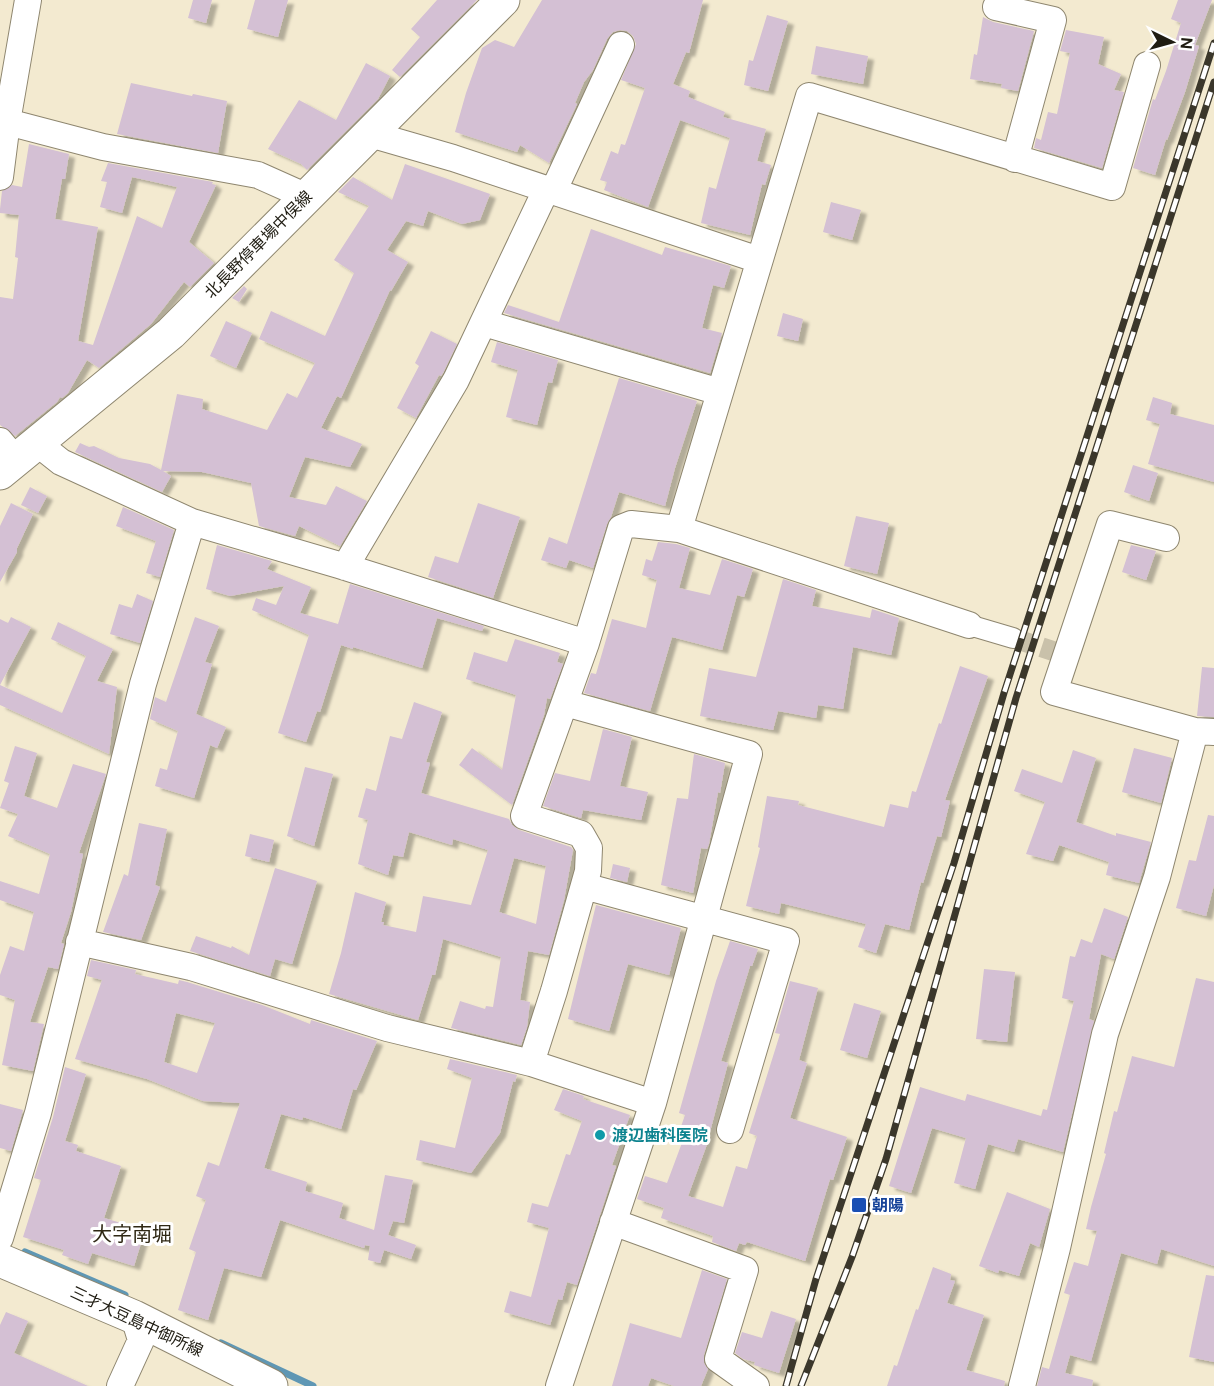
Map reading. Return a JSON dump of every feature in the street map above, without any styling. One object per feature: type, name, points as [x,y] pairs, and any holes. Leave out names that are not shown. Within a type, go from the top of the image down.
[{"type":"main road","name":"北長野停車場中俣線","points":[[13,454],[171,333],[502,0]]},
{"type":"main road","name":"三才大豆島中御所線","points":[[0,1260],[134,1317],[271,1386]]},
{"type":"street","points":[[0,177],[4,121],[28,0]]},
{"type":"street","points":[[996,7],[1053,20],[1015,159]]},
{"type":"street","points":[[345,567],[456,380],[621,45]]},
{"type":"street","points":[[679,529],[809,96],[1112,187],[1147,65]]},
{"type":"street","points":[[4,121],[103,147],[258,175],[305,196]]},
{"type":"street","points":[[370,135],[453,159],[759,260]]},
{"type":"street","points":[[484,323],[720,392]]},
{"type":"street","points":[[13,454],[61,462],[192,522],[345,567],[586,643]]},
{"type":"street","points":[[0,1238],[38,1113],[143,684],[192,522]]},
{"type":"street","points":[[531,1063],[584,886],[588,871],[589,848],[581,834],[524,816],[586,643],[621,528],[631,524],[679,529],[1012,638]]},
{"type":"street","points":[[1022,1386],[1057,1248],[1106,1034],[1204,731],[1054,692],[1110,524],[1166,538]]},
{"type":"street","points":[[1042,693],[1056,652]]},
{"type":"street","points":[[559,1386],[653,1102],[749,754],[565,703]]},
{"type":"street","points":[[584,886],[786,941],[730,1130]]},
{"type":"street","points":[[79,942],[191,967],[387,1028],[531,1063],[653,1102]]},
{"type":"street","points":[[613,1222],[745,1270],[718,1359],[756,1386]]},
{"type":"street","points":[[120,1386],[141,1340],[134,1317]]},
{"type":"building","points":[[193,0],[212,0],[206,23],[188,18]]},
{"type":"building","points":[[255,0],[288,0],[278,37],[247,29]]},
{"type":"building","points":[[437,0],[477,0],[400,77],[392,70],[420,37],[411,29]]},
{"type":"building","points":[[542,0],[703,0],[689,53],[686,52],[673,84],[690,91],[688,97],[725,112],[723,117],[766,129],[757,161],[771,165],[765,185],[762,184],[750,235],[701,223],[709,187],[716,189],[730,138],[680,120],[648,207],[604,190],[607,182],[600,180],[611,151],[618,154],[621,144],[625,145],[645,88],[621,80],[636,44],[633,36],[627,31],[613,32],[607,39],[593,70],[584,82],[575,103],[577,104],[549,163],[520,145],[517,152],[455,132],[482,48],[495,40],[514,47]]},
{"type":"building","points":[[1178,0],[1212,0],[1195,45],[1199,46],[1185,92],[1166,139],[1155,175],[1133,168],[1153,99],[1155,100],[1166,71],[1181,23],[1171,19]]},
{"type":"building","points":[[767,15],[788,21],[768,91],[744,85],[749,60],[753,61]]},
{"type":"building","points":[[983,17],[993,22],[1034,31],[1018,91],[1001,88],[1002,84],[970,79],[974,54],[977,55]]},
{"type":"building","points":[[1066,30],[1104,37],[1098,64],[1121,74],[1114,90],[1124,92],[1102,168],[1034,148],[1036,138],[1041,140],[1048,112],[1057,114],[1070,53],[1060,51]]},
{"type":"building","points":[[816,46],[868,56],[863,84],[811,74]]},
{"type":"building","points":[[366,63],[390,76],[378,99],[307,170],[301,164],[268,149],[299,100],[336,120]]},
{"type":"building","points":[[131,83],[227,101],[218,153],[117,134]]},
{"type":"building","points":[[29,144],[69,154],[55,219],[98,227],[78,341],[93,345],[137,216],[162,228],[177,187],[132,177],[122,213],[100,207],[107,182],[101,181],[108,163],[213,182],[212,184],[216,185],[189,242],[214,263],[190,287],[184,282],[151,324],[99,368],[87,360],[68,393],[60,397],[57,402],[15,436],[0,425],[0,297],[13,299],[18,258],[15,257],[19,215],[0,213],[0,209],[2,191],[12,185],[22,187]]},
{"type":"building","points":[[405,164],[490,194],[480,220],[462,224],[428,211],[423,226],[406,221],[387,250],[408,262],[390,290],[341,398],[337,396],[321,428],[362,444],[350,467],[305,457],[289,497],[326,505],[336,486],[367,501],[340,546],[299,526],[295,536],[259,526],[251,483],[202,472],[163,471],[171,476],[162,492],[75,452],[80,443],[89,447],[94,446],[119,458],[150,464],[161,470],[177,394],[203,399],[202,409],[267,430],[287,393],[297,398],[315,363],[259,339],[271,311],[325,336],[354,273],[334,260],[369,206],[338,192],[353,177],[392,200]]},
{"type":"building","points":[[831,202],[861,210],[852,240],[823,232]]},
{"type":"building","points":[[591,229],[662,255],[665,247],[731,266],[724,288],[713,285],[702,328],[722,333],[710,373],[504,313],[508,305],[559,322]]},
{"type":"building","points":[[244,286],[247,289],[239,302],[232,298]]},
{"type":"building","points":[[783,313],[803,319],[798,341],[777,336]]},
{"type":"building","points":[[226,321],[252,333],[236,368],[210,356]]},
{"type":"building","points":[[431,331],[457,344],[443,373],[439,375],[416,418],[397,408],[419,366],[415,363]]},
{"type":"building","points":[[497,342],[558,360],[552,383],[548,382],[537,425],[506,417],[518,370],[491,362]]},
{"type":"building","points":[[619,378],[697,401],[665,506],[619,492],[593,568],[569,560],[566,568],[541,560],[549,537],[567,544]]},
{"type":"building","points":[[1153,397],[1172,403],[1170,414],[1214,425],[1214,482],[1148,464],[1160,424],[1146,420]]},
{"type":"building","points":[[1133,465],[1158,473],[1149,501],[1124,492]]},
{"type":"building","points":[[30,487],[47,496],[38,513],[21,505]]},
{"type":"building","points":[[11,503],[33,514],[17,552],[0,582],[0,526]]},
{"type":"building","points":[[478,503],[520,517],[493,598],[428,577],[435,556],[458,563]]},
{"type":"building","points":[[123,507],[174,530],[160,577],[146,573],[156,541],[116,526]]},
{"type":"building","points":[[856,516],[889,523],[877,574],[844,566]]},
{"type":"building","points":[[658,542],[690,548],[679,588],[710,595],[722,559],[753,569],[744,597],[737,595],[722,650],[672,637],[650,711],[584,693],[591,673],[596,674],[612,619],[646,628],[657,580],[642,575],[646,559],[652,561]]},
{"type":"building","points":[[217,545],[272,561],[267,569],[311,587],[300,613],[338,624],[350,584],[484,626],[482,631],[437,618],[422,668],[341,645],[320,712],[317,711],[306,742],[278,733],[309,635],[252,610],[256,598],[276,605],[284,586],[230,596],[206,589]]},
{"type":"building","points":[[1131,545],[1156,551],[1146,580],[1122,572]]},
{"type":"building","points":[[783,579],[816,590],[812,606],[870,618],[872,609],[899,618],[891,655],[853,647],[843,709],[818,705],[816,718],[778,711],[773,730],[700,716],[709,668],[756,677]]},
{"type":"building","points":[[137,594],[153,601],[140,643],[110,634],[119,604],[132,608]]},
{"type":"building","points":[[11,617],[31,627],[0,685],[0,619],[8,623]]},
{"type":"building","points":[[195,617],[219,626],[205,662],[212,664],[196,714],[226,727],[217,748],[210,745],[194,798],[155,786],[160,768],[167,770],[178,731],[150,719],[155,697],[166,702]]},
{"type":"building","points":[[58,622],[113,649],[97,681],[117,687],[109,754],[0,705],[0,685],[62,713],[86,656],[51,639]]},
{"type":"building","points":[[515,639],[560,653],[557,662],[563,664],[550,699],[547,698],[544,715],[512,805],[459,765],[472,748],[502,770],[516,695],[466,679],[474,652],[507,662]]},
{"type":"building","points":[[960,666],[988,676],[945,800],[950,801],[941,837],[937,836],[923,883],[921,882],[909,930],[885,924],[876,953],[858,947],[866,924],[781,903],[779,914],[746,906],[760,848],[758,847],[767,796],[799,801],[798,805],[884,827],[890,804],[908,808],[912,791],[916,792]]},
{"type":"building","points":[[1202,667],[1214,668],[1214,717],[1197,716]]},
{"type":"building","points":[[414,702],[442,712],[426,762],[430,763],[421,793],[509,819],[512,825],[519,830],[571,847],[573,850],[564,900],[549,955],[528,951],[520,1000],[530,1002],[527,1027],[521,1045],[451,1028],[460,1001],[485,1009],[486,1006],[493,1007],[501,957],[443,939],[435,975],[432,975],[418,1020],[329,994],[355,892],[386,902],[381,922],[384,922],[383,925],[416,932],[423,896],[471,905],[488,850],[453,839],[452,845],[409,832],[403,857],[393,855],[388,875],[358,864],[368,820],[358,817],[366,788],[376,791],[390,736],[402,739]],"holes":[[[514,858],[546,866],[536,924],[499,912]]]},
{"type":"building","points":[[603,729],[632,737],[620,786],[648,792],[641,820],[583,810],[581,818],[543,806],[555,773],[590,781]]},
{"type":"building","points":[[15,746],[37,753],[24,796],[57,808],[73,764],[106,774],[79,853],[83,854],[71,912],[61,943],[64,944],[58,969],[48,967],[30,1022],[44,1024],[33,1071],[2,1065],[15,1000],[0,995],[0,975],[10,946],[24,951],[34,912],[0,900],[0,881],[39,894],[50,854],[8,836],[18,814],[0,808],[9,783],[4,781]]},
{"type":"building","points":[[1134,748],[1172,758],[1161,803],[1122,792]]},
{"type":"building","points":[[1073,750],[1096,758],[1076,822],[1116,836],[1116,833],[1151,842],[1139,883],[1106,875],[1109,862],[1059,845],[1053,861],[1026,854],[1045,802],[1014,791],[1022,769],[1062,783]]},
{"type":"building","points":[[694,754],[725,763],[709,844],[707,849],[701,848],[693,893],[661,885],[677,798],[688,799]]},
{"type":"building","points":[[305,767],[333,774],[314,846],[287,836]]},
{"type":"building","points":[[1208,815],[1214,816],[1214,885],[1206,916],[1176,908],[1189,860],[1196,861]]},
{"type":"building","points":[[139,823],[167,829],[155,885],[160,887],[141,940],[103,932],[124,874],[128,876]]},
{"type":"building","points":[[250,834],[274,840],[269,862],[245,856]]},
{"type":"building","points":[[613,864],[630,868],[627,882],[610,878]]},
{"type":"building","points":[[275,868],[317,881],[292,964],[275,959],[270,976],[190,951],[196,936],[231,948],[232,946],[249,955]]},
{"type":"building","points":[[596,905],[681,928],[669,975],[628,964],[609,1031],[568,1019]]},
{"type":"building","points":[[1104,908],[1128,917],[1114,959],[1101,954],[1089,1019],[1094,1021],[1063,1152],[1018,1139],[1014,1152],[988,1144],[975,1189],[954,1183],[966,1138],[932,1128],[911,1193],[889,1186],[920,1087],[965,1101],[967,1094],[1041,1116],[1043,1109],[1047,1110],[1074,1001],[1062,998],[1070,956],[1075,957],[1081,939],[1092,943]]},
{"type":"building","points":[[730,941],[758,949],[752,966],[750,966],[721,1061],[728,1063],[706,1147],[688,1196],[723,1207],[736,1166],[747,1169],[757,1136],[749,1133],[780,1034],[775,1033],[790,981],[818,988],[799,1060],[807,1063],[790,1118],[847,1137],[833,1180],[830,1179],[805,1261],[747,1242],[745,1245],[739,1243],[736,1251],[712,1242],[713,1236],[661,1218],[664,1208],[637,1199],[645,1176],[667,1183],[683,1140],[677,1138],[685,1115],[679,1113],[716,981]]},
{"type":"building","points":[[91,960],[136,970],[135,974],[178,984],[179,980],[187,982],[262,1005],[310,1024],[311,1020],[377,1041],[356,1090],[353,1089],[341,1129],[303,1117],[302,1120],[281,1114],[264,1168],[307,1182],[305,1191],[343,1203],[339,1218],[374,1230],[385,1175],[413,1180],[404,1223],[393,1221],[388,1235],[416,1245],[411,1259],[384,1250],[380,1263],[368,1260],[370,1246],[365,1245],[364,1248],[280,1220],[261,1277],[224,1268],[208,1320],[178,1310],[196,1252],[189,1249],[206,1200],[196,1196],[208,1162],[219,1166],[240,1103],[203,1101],[147,1079],[75,1059],[102,980],[87,976]],"holes":[[[176,1013],[215,1023],[197,1073],[164,1062]]]},
{"type":"building","points":[[984,969],[1015,972],[1007,1042],[976,1039]]},
{"type":"building","points":[[1196,978],[1214,982],[1214,1266],[1161,1249],[1157,1264],[1121,1253],[1091,1361],[1070,1355],[1065,1373],[1093,1380],[1092,1386],[1037,1386],[1042,1367],[1049,1369],[1070,1295],[1064,1293],[1074,1262],[1088,1266],[1097,1231],[1086,1229],[1106,1154],[1104,1153],[1114,1111],[1117,1112],[1132,1056],[1174,1067]]},
{"type":"building","points":[[854,1003],[881,1011],[867,1058],[840,1050]]},
{"type":"building","points":[[450,1059],[517,1075],[515,1082],[513,1081],[500,1133],[471,1173],[416,1160],[420,1140],[455,1148],[472,1078],[447,1069]]},
{"type":"building","points":[[65,1067],[86,1074],[65,1141],[78,1145],[76,1151],[121,1166],[104,1218],[145,1230],[134,1266],[92,1253],[88,1264],[62,1255],[64,1250],[23,1237],[41,1180],[34,1178],[53,1117]]},
{"type":"building","points":[[563,1089],[584,1096],[583,1099],[630,1115],[612,1165],[616,1166],[577,1285],[567,1282],[562,1300],[558,1299],[550,1325],[504,1312],[510,1291],[531,1297],[549,1228],[527,1222],[532,1203],[548,1207],[566,1154],[570,1155],[582,1121],[554,1110]]},
{"type":"building","points":[[0,1104],[23,1110],[11,1151],[0,1148]]},
{"type":"building","points":[[1007,1192],[1050,1209],[1039,1247],[1030,1243],[1019,1276],[999,1270],[998,1273],[979,1266]]},
{"type":"building","points":[[933,1267],[951,1274],[950,1280],[955,1281],[947,1303],[984,1315],[966,1370],[1005,1381],[1004,1386],[887,1386],[894,1365],[897,1366]]},
{"type":"building","points":[[702,1270],[727,1279],[704,1355],[704,1363],[708,1369],[701,1386],[674,1386],[651,1378],[648,1386],[612,1386],[630,1323],[681,1338]]},
{"type":"building","points":[[1206,1275],[1214,1276],[1214,1362],[1189,1357]]},
{"type":"building","points":[[771,1311],[796,1319],[779,1373],[754,1365],[755,1362],[743,1359],[735,1353],[742,1332],[762,1338]]},
{"type":"building","points":[[6,1312],[28,1321],[14,1353],[88,1386],[0,1386],[0,1325]]},
{"type":"waterway","points":[[25,1252],[125,1295]]},
{"type":"waterway","points":[[221,1343],[313,1386]]},
{"type":"tunnel","points":[[1013,638],[1056,652]]},
{"type":"railway","points":[[786,1386],[816,1279],[954,863],[1004,693],[1214,43]]},
{"type":"railway","points":[[801,1386],[852,1257],[886,1159],[1016,698],[1214,82]]},
{"type":"place","name":"渡辺歯科医院","points":[[600,1135]]},
{"type":"place","name":"朝陽","points":[[859,1205]]},
{"type":"district","name":"大字南堀","points":[[132,1234]]}]
